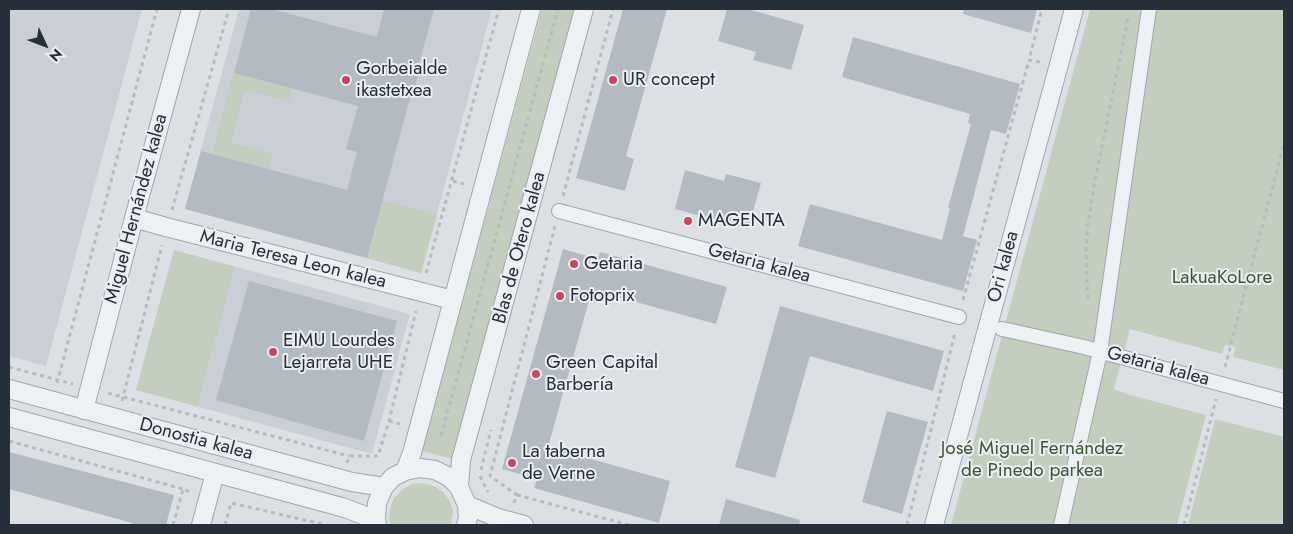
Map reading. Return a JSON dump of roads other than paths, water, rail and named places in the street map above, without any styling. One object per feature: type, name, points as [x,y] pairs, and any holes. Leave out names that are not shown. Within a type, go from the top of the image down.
[{"type":"street","name":"Miguel Hernández kalea","points":[[84,410],[191,9]]},
{"type":"street","points":[[405,471],[531,9]]},
{"type":"street","name":"Blas de Otero kalea","points":[[459,488],[461,460],[584,9]]},
{"type":"street","name":"Ori kalea","points":[[934,525],[1074,9]]},
{"type":"street","points":[[1061,525],[1100,352],[1149,9]]},
{"type":"street","name":"Getaria kalea","points":[[559,211],[959,318]]},
{"type":"street","name":"Maria Teresa Leon kalea","points":[[134,218],[453,300]]},
{"type":"street","name":"Getaria kalea","points":[[1002,328],[1084,347],[1284,401]]},
{"type":"street","name":"Donostia kalea","points":[[9,389],[352,482],[384,487]]},
{"type":"street","name":"Donostia kalea","points":[[9,416],[339,507],[376,523]]},
{"type":"street","points":[[376,523],[377,503],[384,487],[393,478],[405,471],[420,468],[435,470],[448,477],[459,488],[467,505],[468,518],[466,525]]},
{"type":"street","points":[[201,525],[215,473]]},
{"type":"street","points":[[467,505],[511,521]]},
{"type":"place","name":"Gorbeialde ikastetxea","points":[[346,80]]},
{"type":"place","name":"UR concept","points":[[613,80]]},
{"type":"place","name":"MAGENTA","points":[[688,221]]},
{"type":"place","name":"Getaria","points":[[574,264]]},
{"type":"place","name":"Fotoprix","points":[[560,296]]},
{"type":"place","name":"EIMU Lourdes Lejarreta UHE","points":[[273,352]]},
{"type":"place","name":"Green Capital Barbería","points":[[536,374]]},
{"type":"place","name":"La taberna de Verne","points":[[512,463]]},
{"type":"park label","name":"LakuaKoLore","points":[[1222,278]]},
{"type":"park label","name":"José Miguel Fernández de Pinedo parkea","points":[[1032,460]]}]
